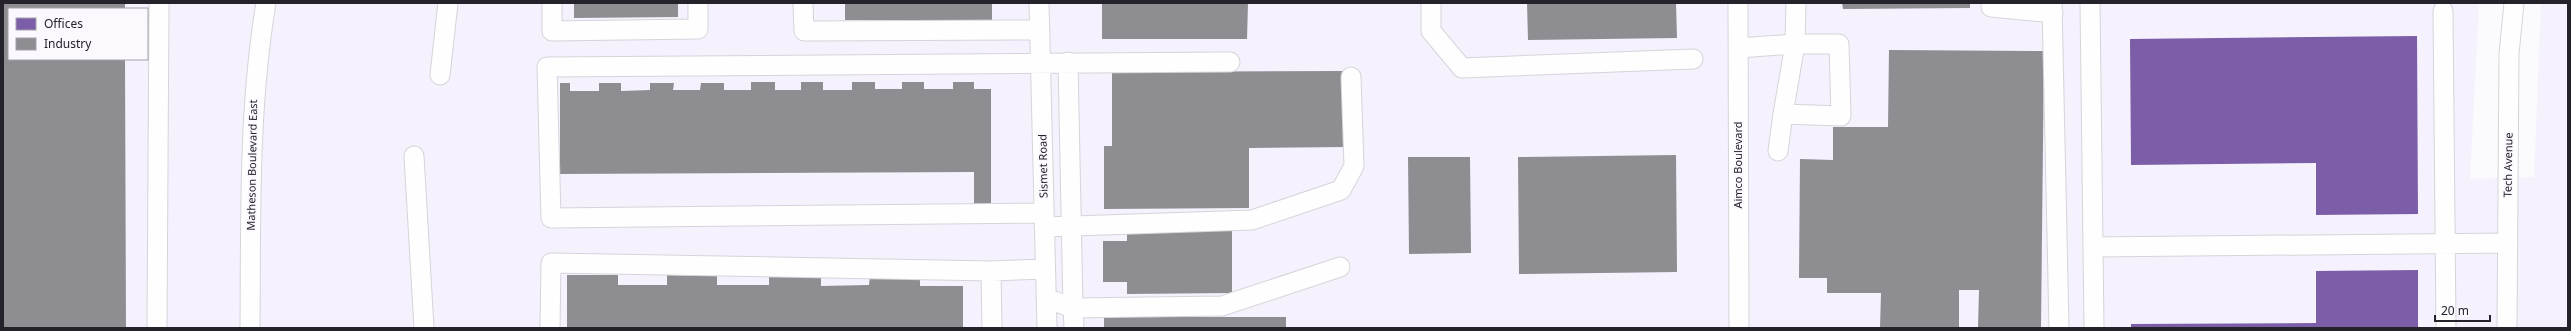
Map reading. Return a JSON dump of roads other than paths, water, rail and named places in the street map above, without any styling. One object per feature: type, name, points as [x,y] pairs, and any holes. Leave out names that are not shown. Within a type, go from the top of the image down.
[{"type":"street","points":[[157,328],[159,3]]},
{"type":"street","name":"Matheson Boulevard East","points":[[250,328],[251,126],[257,53],[266,3]]},
{"type":"street","points":[[440,75],[448,3]]},
{"type":"street","points":[[552,3],[552,31],[698,29],[698,3]]},
{"type":"street","points":[[803,3],[804,31],[1040,30]]},
{"type":"street","name":"Sismet Road","points":[[1039,3],[1047,328]]},
{"type":"street","points":[[1431,3],[1431,31],[1462,68],[1693,59]]},
{"type":"street","name":"Aimco Boulevard","points":[[1738,3],[1739,328]]},
{"type":"street","points":[[1778,151],[1795,44],[1796,3]]},
{"type":"street","points":[[2090,3],[2094,328]]},
{"type":"street","name":"Tech Avenue","points":[[2507,328],[2510,54],[2514,3]]},
{"type":"street","points":[[1991,7],[2053,8],[2059,328]]},
{"type":"street","points":[[2443,11],[2446,328]]},
{"type":"street","points":[[1738,48],[1795,44],[1839,44],[1841,116],[1783,114]]},
{"type":"street","points":[[1230,62],[1040,62],[547,67],[551,218],[1044,220],[1072,226],[1252,220],[1341,190],[1354,166],[1351,77]]},
{"type":"street","points":[[1068,62],[1074,328]]},
{"type":"street","points":[[1042,152],[1070,150]]},
{"type":"street","points":[[414,156],[424,328]]},
{"type":"street","points":[[2093,247],[2508,243]]},
{"type":"street","points":[[550,328],[551,263],[991,271],[1045,269]]},
{"type":"street","points":[[1046,298],[1073,308],[1222,306],[1340,267]]},
{"type":"street","points":[[991,271],[992,328]]}]
